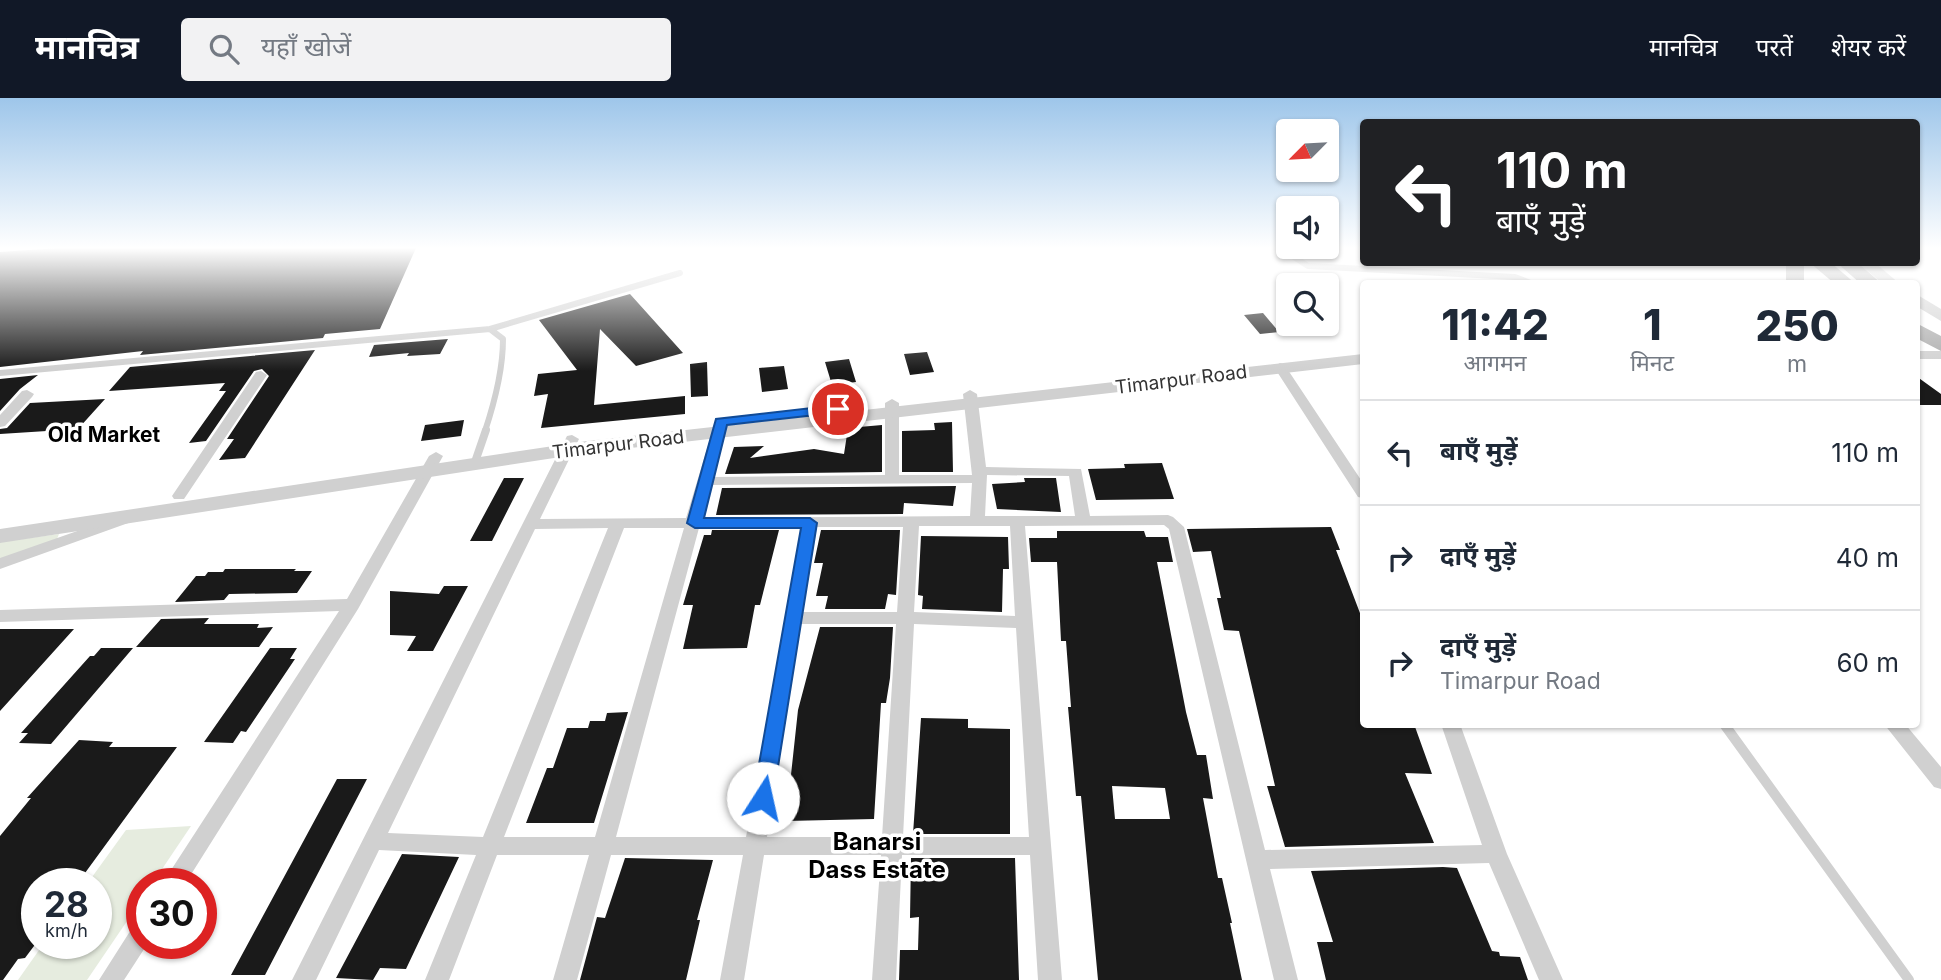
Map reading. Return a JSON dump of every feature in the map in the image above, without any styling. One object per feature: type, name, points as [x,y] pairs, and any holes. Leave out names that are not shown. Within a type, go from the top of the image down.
[{"type":"main road","points":[[1920,319],[1931,338]]},
{"type":"street","points":[[1920,302],[1941,316]]},
{"type":"street","name":"Timarpur Road","points":[[1279,364],[1360,350]]},
{"type":"street","name":"Timarpur Road","points":[[0,536],[137,516],[477,456],[1279,364],[1360,359]]},
{"type":"street","points":[[1279,364],[1360,489]]},
{"type":"street","points":[[179,496],[261,375]]},
{"type":"street","points":[[0,423],[27,394]]},
{"type":"street","points":[[970,399],[980,475],[977,522]]},
{"type":"street","points":[[892,408],[892,480]]},
{"type":"street","points":[[565,980],[721,427]]},
{"type":"street","points":[[304,980],[570,444]]},
{"type":"street","points":[[183,868],[352,605],[433,463]]},
{"type":"street","name":"Timarpur Road","points":[[0,523],[179,496],[433,463]]},
{"type":"street","points":[[707,481],[892,480],[1076,472],[1083,521]]},
{"type":"street","points":[[0,564],[137,516]]},
{"type":"street","points":[[532,524],[1168,520],[1176,527],[1286,980]]},
{"type":"street","points":[[1017,522],[1050,980]]},
{"type":"street","points":[[437,980],[618,523]]},
{"type":"street","points":[[732,980],[810,523]]},
{"type":"street","points":[[884,980],[911,523]]},
{"type":"street","points":[[0,616],[352,605]]},
{"type":"street","points":[[793,618],[1024,622]]},
{"type":"street","points":[[1451,728],[1496,854],[1551,980]]},
{"type":"street","points":[[1896,728],[1941,781]]},
{"type":"street","points":[[371,841],[490,846],[754,848],[1041,846]]},
{"type":"street","points":[[1257,860],[1496,854]]},
{"type":"street","points":[[111,980],[126,957]]},
{"type":"lane","points":[[0,373],[490,329],[625,289]]},
{"type":"lane","points":[[477,456],[495,403],[504,364],[503,338],[490,329]]},
{"type":"lane","points":[[1727,728],[1909,980]]},
{"type":"shaded area","points":[[59,534],[57,539],[0,559],[0,542]]},
{"type":"shaded area","points":[[191,826],[163,868],[126,868],[126,923],[112,943],[112,868],[99,868],[126,830]]},
{"type":"shaded area","points":[[33,959],[101,959],[87,980],[18,980]]},
{"type":"building","points":[[0,289],[398,289],[380,329],[325,334],[323,338],[140,355],[143,351],[0,367]]},
{"type":"building","points":[[630,294],[683,353],[636,366],[600,329],[594,405],[685,396],[685,414],[541,428],[548,394],[534,396],[538,374],[577,370],[539,320]]},
{"type":"building","points":[[1263,313],[1276,328],[1276,332],[1260,334],[1244,315]]},
{"type":"building","points":[[448,339],[440,354],[407,356],[409,353],[369,357],[374,345]]},
{"type":"building","points":[[315,350],[245,458],[219,460],[234,439],[227,439],[269,376],[262,369],[254,371],[206,441],[189,443],[226,391],[219,391],[225,383],[109,391],[130,367]]},
{"type":"building","points":[[927,352],[934,372],[910,375],[904,354]]},
{"type":"building","points":[[849,359],[856,382],[832,385],[825,362]]},
{"type":"building","points":[[707,362],[708,396],[691,397],[690,364]]},
{"type":"building","points":[[784,366],[788,389],[762,392],[759,368]]},
{"type":"building","points":[[38,375],[20,389],[0,411],[0,379]]},
{"type":"building","points":[[1920,379],[1941,394],[1941,405],[1920,405]]},
{"type":"building","points":[[105,399],[78,429],[0,434],[0,429],[7,428],[30,403]]},
{"type":"building","points":[[464,420],[461,436],[421,441],[425,425]]},
{"type":"building","points":[[952,422],[953,472],[902,472],[902,431],[935,430],[934,423]]},
{"type":"building","points":[[882,425],[882,472],[725,474],[734,447],[764,446],[750,458],[814,449],[844,454],[848,428]]},
{"type":"building","points":[[1162,463],[1174,499],[1096,500],[1088,469]]},
{"type":"building","points":[[504,478],[524,478],[492,541],[470,541]]},
{"type":"building","points":[[1024,478],[1056,478],[1061,512],[997,509],[992,484],[1025,482]]},
{"type":"building","points":[[956,486],[953,506],[904,503],[903,514],[716,515],[722,488]]},
{"type":"building","points":[[1331,527],[1340,550],[1336,550],[1360,613],[1360,728],[1415,728],[1432,774],[1405,773],[1434,843],[1285,847],[1267,786],[1275,786],[1239,631],[1224,630],[1217,598],[1221,598],[1211,551],[1193,552],[1187,529]]},
{"type":"building","points":[[712,530],[779,530],[760,605],[755,605],[747,648],[683,649],[693,605],[683,605],[704,535],[711,535]]},
{"type":"building","points":[[821,530],[900,530],[896,595],[888,594],[885,609],[825,609],[828,596],[816,596],[823,563],[814,563]]},
{"type":"building","points":[[1057,531],[1144,531],[1146,537],[1168,537],[1173,562],[1157,562],[1186,712],[1197,755],[1206,755],[1213,799],[1203,798],[1218,878],[1222,878],[1232,923],[1242,980],[1098,980],[1081,796],[1076,796],[1068,707],[1071,707],[1066,641],[1061,641],[1057,562],[1031,562],[1029,538],[1057,538]],"holes":[[[1112,786],[1165,788],[1170,819],[1115,819]]]},
{"type":"building","points":[[921,536],[1008,537],[1009,569],[1003,569],[1002,612],[922,609],[923,596],[918,595]]},
{"type":"building","points":[[225,569],[312,571],[297,593],[229,594],[224,600],[175,602],[196,576],[205,576],[208,572],[223,572]]},
{"type":"building","points":[[444,586],[468,586],[433,651],[407,651],[416,636],[390,635],[390,591],[439,594]]},
{"type":"building","points":[[209,618],[204,624],[259,624],[257,628],[273,627],[259,647],[136,647],[161,619]]},
{"type":"building","points":[[820,627],[893,627],[890,678],[886,703],[881,703],[874,819],[786,821],[798,710]]},
{"type":"building","points":[[0,629],[74,629],[0,711]]},
{"type":"building","points":[[101,648],[133,648],[51,744],[19,743],[28,733],[21,733],[90,656],[94,656]]},
{"type":"building","points":[[270,648],[297,648],[290,659],[295,659],[246,732],[241,731],[233,743],[204,742]]},
{"type":"building","points":[[628,712],[594,823],[526,823],[547,768],[553,768],[567,728],[588,728],[590,721],[605,721],[607,713]]},
{"type":"building","points":[[921,718],[968,719],[968,728],[1010,729],[1010,834],[913,834]]},
{"type":"building","points":[[79,740],[113,742],[109,747],[177,747],[89,868],[21,868],[21,959],[3,980],[0,980],[0,836],[31,798],[27,798]]},
{"type":"building","points":[[337,779],[367,779],[265,975],[231,975]]},
{"type":"building","points":[[402,854],[459,857],[406,969],[380,968],[373,980],[336,978]]},
{"type":"building","points":[[625,858],[713,860],[697,920],[700,920],[686,980],[580,980],[597,917],[605,918]]},
{"type":"building","points":[[911,858],[1015,858],[1019,980],[899,980],[900,950],[918,950],[919,917],[910,918]]},
{"type":"building","points":[[1457,868],[1492,951],[1499,952],[1500,956],[1520,957],[1528,980],[1326,980],[1317,942],[1333,942],[1311,871]]},
{"type":"district","name":"Old Market","points":[[104,435]]},
{"type":"district","name":"Banarsi Dass Estate","points":[[877,856]]},
{"type":"route","points":[[763,798],[810,523],[695,523],[721,422],[838,409]]}]
